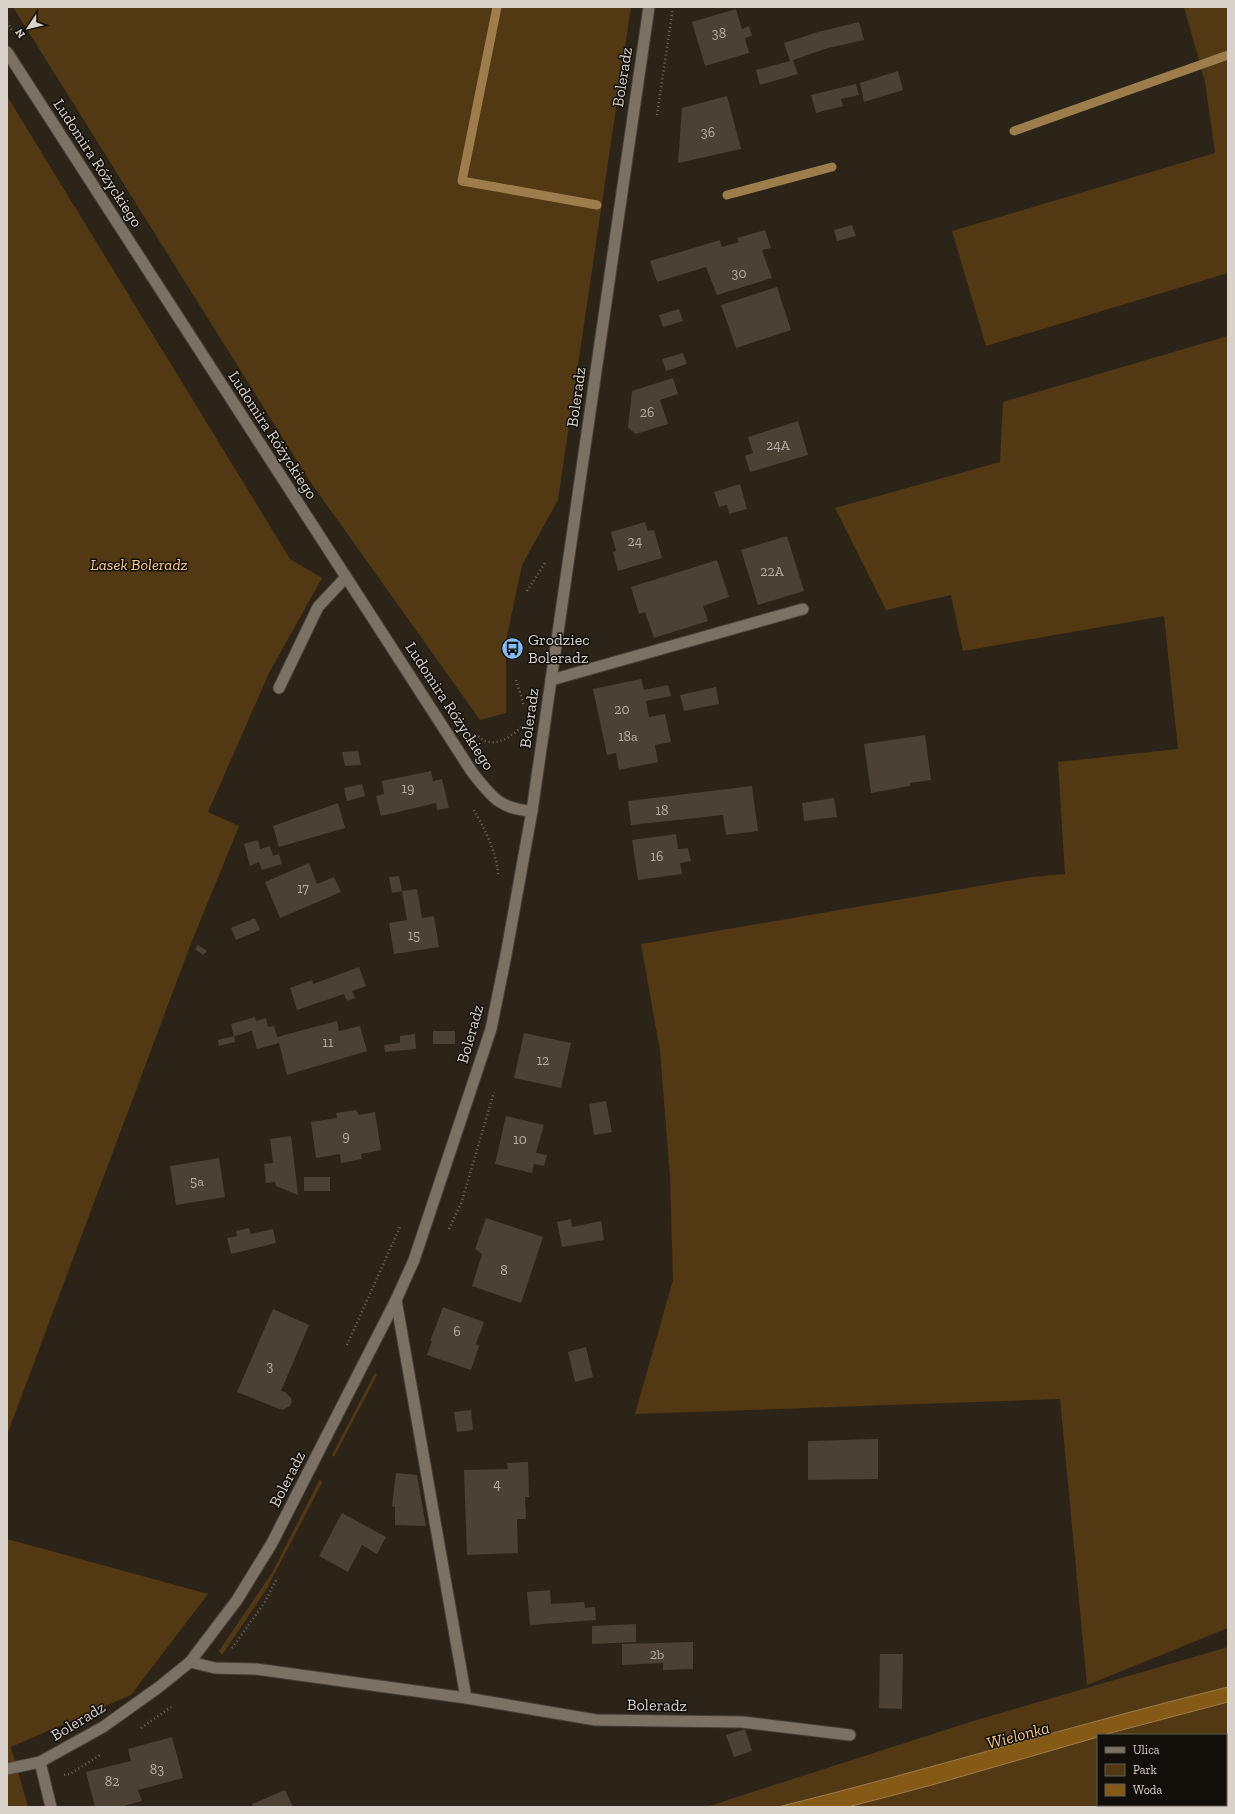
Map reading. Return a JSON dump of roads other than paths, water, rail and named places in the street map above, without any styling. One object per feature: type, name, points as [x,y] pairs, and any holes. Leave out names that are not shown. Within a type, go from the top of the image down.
[{"type":"street","name":"Boleradz","points":[[7,1769],[40,1762],[103,1727],[159,1687],[190,1662],[237,1600],[272,1543],[396,1300],[414,1260],[491,1029],[506,955],[532,810],[649,7]]},
{"type":"street","name":"Ludomira Różyckiego","points":[[7,52],[477,778],[492,797],[515,810],[532,810]]},
{"type":"street","points":[[279,688],[318,607],[346,577]]},
{"type":"street","points":[[551,680],[803,609]]},
{"type":"street","points":[[396,1300],[466,1698]]},
{"type":"street","name":"Boleradz","points":[[190,1662],[215,1668],[256,1668],[466,1698],[596,1720],[742,1722],[850,1735]]},
{"type":"street","points":[[40,1762],[52,1807]]},
{"type":"water","points":[[1228,1687],[1228,1702],[1107,1734],[1097,1734],[1097,1737],[932,1785],[848,1807],[778,1807],[890,1778],[1171,1701]]},
{"type":"waterway","points":[[497,7],[462,181],[597,205]]},
{"type":"waterway","points":[[1014,131],[1228,55]]},
{"type":"waterway","points":[[727,195],[832,167]]},
{"type":"place","name":"Grodziec Boleradz","points":[[513,648]]},
{"type":"park label","name":"Lasek Boleradz","points":[[139,564]]},
{"type":"water label","name":"Wielonka","points":[[1018,1735]]}]
